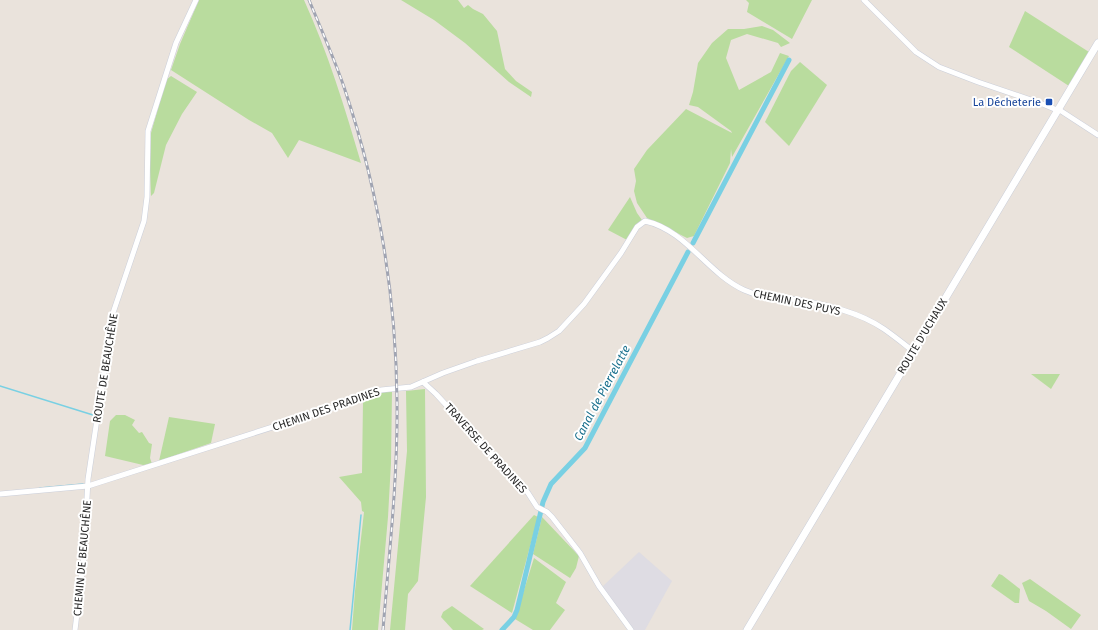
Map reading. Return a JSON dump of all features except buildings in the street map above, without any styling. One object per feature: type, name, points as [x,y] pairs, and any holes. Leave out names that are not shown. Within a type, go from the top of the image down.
[{"type":"main road","name":"ROUTE D'UCHAUX","points":[[746,630],[1098,43]]},
{"type":"street","name":"ROUTE DE BEAUCHÊNE","points":[[88,486],[113,313],[144,221],[147,197],[148,131],[176,43],[196,0]]},
{"type":"street","points":[[864,0],[916,52],[939,67],[1058,110],[1098,135]]},
{"type":"street","name":"CHEMIN DES PRADINES","points":[[0,494],[88,486],[361,399],[381,390],[406,388],[477,361],[540,342],[553,335],[584,304],[621,254],[637,227],[645,221]]},
{"type":"street","name":"CHEMIN DES PUYS","points":[[645,221],[652,223],[682,240],[722,277],[744,291],[766,297],[810,302],[857,316],[883,328],[913,351]]},
{"type":"street","name":"TRAVERSE DE PRADINES","points":[[423,382],[514,476],[528,493],[534,504],[552,516],[580,553],[599,586],[631,630]]},
{"type":"street","name":"CHEMIN DE BEAUCHÊNE","points":[[74,630],[84,556],[88,486]]},
{"type":"shaded area","points":[[639,552],[672,581],[645,630],[633,630],[602,587]]},
{"type":"green space","points":[[199,0],[304,0],[336,81],[361,163],[299,140],[288,158],[272,133],[171,70],[180,44]]},
{"type":"green space","points":[[401,0],[458,0],[464,8],[468,5],[483,14],[497,31],[505,69],[516,81],[532,92],[531,97],[509,82],[465,43],[434,20]]},
{"type":"green space","points":[[746,0],[812,0],[792,39],[747,12],[749,3]]},
{"type":"green space","points":[[1025,11],[1089,52],[1069,86],[1009,47]]},
{"type":"green space","points":[[762,26],[773,30],[790,43],[781,47],[778,43],[747,34],[731,40],[726,58],[739,90],[771,72],[780,53],[789,56],[732,157],[731,149],[730,163],[694,236],[687,238],[647,218],[637,203],[634,191],[636,181],[634,169],[647,150],[686,109],[732,133],[698,107],[689,105],[698,63],[712,43],[728,29],[744,29]]},
{"type":"green space","points":[[800,62],[827,85],[789,146],[765,122],[791,71]]},
{"type":"green space","points":[[171,76],[197,92],[182,114],[166,145],[154,193],[151,196],[151,133],[166,80]]},
{"type":"green space","points":[[630,197],[642,220],[627,240],[608,230]]},
{"type":"green space","points":[[1031,374],[1060,374],[1051,389]]},
{"type":"green space","points":[[425,389],[426,497],[418,581],[408,594],[405,630],[390,630],[407,451],[406,391]]},
{"type":"green space","points":[[383,392],[392,392],[391,463],[378,630],[352,630],[364,512],[362,511],[361,502],[339,477],[362,473],[363,401]]},
{"type":"green space","points":[[116,415],[125,415],[135,420],[132,425],[139,433],[142,432],[149,443],[152,444],[150,458],[152,464],[143,465],[105,456],[110,421]]},
{"type":"green space","points":[[169,417],[215,424],[211,443],[159,461]]},
{"type":"green space","points":[[534,515],[538,517],[512,613],[470,586]]},
{"type":"green space","points":[[542,517],[579,556],[576,568],[570,578],[533,554]]},
{"type":"green space","points":[[534,558],[566,582],[556,603],[565,610],[550,630],[533,630],[515,619]]},
{"type":"green space","points":[[999,574],[1020,589],[1019,603],[1015,603],[991,586]]},
{"type":"green space","points":[[1030,579],[1081,615],[1071,629],[1029,601],[1022,583]]},
{"type":"green space","points":[[452,606],[484,629],[453,630],[441,617],[443,612]]},
{"type":"waterway","name":"Canal de Pierrelatte","points":[[693,243],[789,60]]},
{"type":"waterway","name":"Canal de Pierrelatte","points":[[502,630],[514,617],[517,610],[543,502],[551,484],[585,448],[688,252]]},
{"type":"waterway","points":[[0,386],[93,415]]},
{"type":"waterway","points":[[40,488],[83,484]]},
{"type":"waterway","points":[[350,630],[361,515]]},
{"type":"railway","points":[[309,0],[340,76],[356,125],[375,203],[389,282],[396,361],[397,430],[393,516],[383,630]]},
{"type":"place","name":"La Décheterie","points":[[1049,102]]}]
